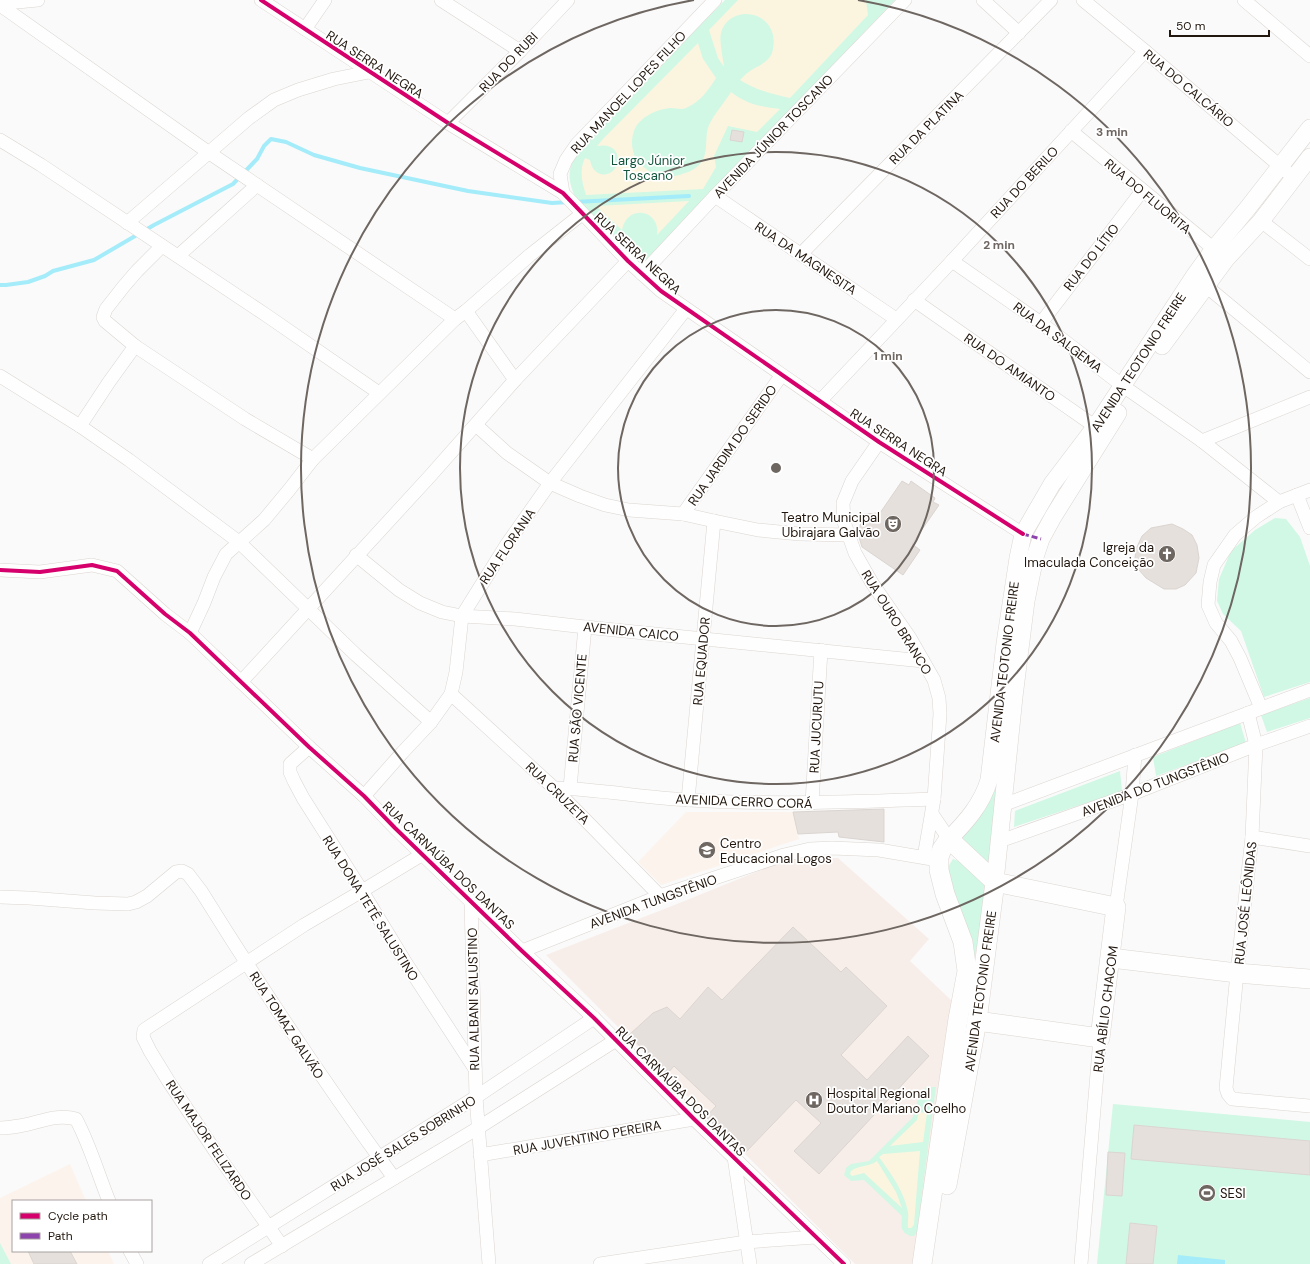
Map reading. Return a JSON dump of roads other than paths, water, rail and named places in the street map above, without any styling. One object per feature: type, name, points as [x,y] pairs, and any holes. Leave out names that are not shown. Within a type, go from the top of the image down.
[{"type":"main road","name":"AVENIDA TEOTONIO FREIRE","points":[[922,1264],[958,1019],[967,971],[963,942],[945,894],[939,870],[931,859],[950,839]]},
{"type":"main road","points":[[950,839],[995,882],[1116,907]]},
{"type":"main road","name":"AVENIDA TEOTONIO FREIRE","points":[[934,1264],[953,1149],[977,1021],[995,882]]},
{"type":"main road","name":"RUA ABÍLIO CHACOM","points":[[1100,1038],[1111,958],[1116,907]]},
{"type":"main road","points":[[1111,958],[1237,973],[1310,979]]},
{"type":"main road","points":[[977,1021],[1100,1038]]},
{"type":"street","points":[[4,0],[0,5],[208,152],[455,319]]},
{"type":"street","points":[[9,0],[17,2],[38,0]]},
{"type":"street","name":"RUA SERRA NEGRA","points":[[261,0],[448,123],[563,193],[628,261],[660,291],[781,376],[879,442],[1023,534]]},
{"type":"street","points":[[304,29],[326,0]]},
{"type":"street","points":[[442,0],[520,51]]},
{"type":"street","name":"RUA DO RUBI","points":[[448,123],[520,51],[568,0]]},
{"type":"street","name":"RUA MANOEL LOPES FILHO","points":[[563,193],[560,174],[566,160],[577,144],[715,0]]},
{"type":"street","name":"AVENIDA JÚNIOR TOSCANO","points":[[642,274],[715,196],[905,0]]},
{"type":"street","points":[[983,0],[1019,33]]},
{"type":"street","name":"RUA DA PLATINA","points":[[801,254],[1051,0]]},
{"type":"street","name":"RUA DO CALCÁRIO","points":[[1083,0],[1294,178]]},
{"type":"street","points":[[1244,0],[1310,56]]},
{"type":"street","name":"RUA DO BERILO","points":[[820,401],[952,261],[1145,51]]},
{"type":"street","points":[[127,223],[208,152],[249,118],[274,100],[298,90],[334,79],[369,72]]},
{"type":"street","name":"AVENIDA TEOTONIO FREIRE","points":[[1127,389],[1162,346],[1206,286],[1220,254],[1247,210],[1310,128]]},
{"type":"street","name":"RUA DO FLUORITA","points":[[1071,131],[1220,254]]},
{"type":"street","points":[[0,140],[41,165],[178,256],[379,393]]},
{"type":"street","name":"AVENIDA TEOTONIO FREIRE","points":[[950,839],[973,812],[985,792],[1035,557],[1041,539],[1053,516],[1101,430],[1195,275],[1261,221],[1310,157]]},
{"type":"street","points":[[178,256],[257,185]]},
{"type":"street","name":"RUA DO LÍTIO","points":[[1041,323],[1142,191]]},
{"type":"street","name":"RUA DA MAGNESITA","points":[[715,196],[896,319]]},
{"type":"street","points":[[190,633],[214,577],[226,554],[264,520],[312,459],[455,319],[530,255],[582,214]]},
{"type":"street","points":[[1261,221],[1310,259]]},
{"type":"street","points":[[162,246],[137,271],[104,313],[103,317],[105,321],[135,346],[245,419],[312,459]]},
{"type":"street","points":[[241,682],[307,608],[476,425],[515,380],[628,261]]},
{"type":"street","name":"RUA DA SALGEMA","points":[[952,261],[1041,323],[1127,389],[1202,440],[1279,502]]},
{"type":"street","points":[[1206,286],[1310,372]]},
{"type":"street","name":"RUA DO AMIANTO","points":[[914,300],[1101,430]]},
{"type":"street","name":"RUA FLORANIA","points":[[364,796],[431,722],[451,694],[456,672],[462,616],[507,544],[550,483],[686,310]]},
{"type":"street","points":[[466,311],[515,380]]},
{"type":"street","points":[[80,426],[135,346]]},
{"type":"street","points":[[0,376],[80,426],[166,487],[239,542],[356,655],[431,722]]},
{"type":"street","name":"RUA JARDIM DO SERIDO","points":[[683,514],[781,376]]},
{"type":"street","points":[[1202,440],[1310,397]]},
{"type":"street","points":[[476,425],[507,453],[550,483],[605,505],[629,510],[683,514],[758,530],[800,534],[848,535]]},
{"type":"street","name":"AVENIDA TEOTONIO FREIRE","points":[[995,882],[1003,805],[1008,684],[1018,558],[1023,534],[1052,484],[1101,430]]},
{"type":"street","name":"RUA OURO BRANCO","points":[[879,442],[852,481],[843,503],[844,522],[855,553],[872,583],[910,638],[934,680],[940,714],[932,814],[931,859]]},
{"type":"street","points":[[1261,708],[1240,658],[1231,641],[1216,623],[1210,611],[1208,605],[1210,582],[1214,565],[1235,535],[1256,517],[1279,502],[1310,490]]},
{"type":"street","points":[[1297,495],[1310,528]]},
{"type":"street","name":"RUA EQUADOR","points":[[688,800],[714,521]]},
{"type":"street","name":"AVENIDA CAICO","points":[[356,555],[399,590],[420,603],[442,612],[462,616],[515,619],[922,661]]},
{"type":"street","name":"RUA CARNAÚBA DOS DANTAS","points":[[0,570],[40,572],[92,566],[117,571],[165,614],[190,633],[364,796],[471,902],[594,1018],[694,1119],[844,1264]]},
{"type":"street","name":"RUA SÃO VICENTE","points":[[570,788],[585,627]]},
{"type":"street","name":"RUA JUCURUTU","points":[[812,803],[821,650]]},
{"type":"street","points":[[1003,805],[1310,690]]},
{"type":"street","name":"RUA CRUZETA","points":[[451,694],[554,788],[660,896]]},
{"type":"street","name":"RUA JOSÉ LEÔNIDAS","points":[[1248,713],[1256,745],[1252,837],[1226,1088],[1232,1099],[1310,1106]]},
{"type":"street","name":"AVENIDA DO TUNGSTÊNIO","points":[[1000,841],[1132,794],[1256,745],[1310,726]]},
{"type":"street","name":"RUA DONA TETÊ SALUSTINO","points":[[309,746],[290,764],[290,772],[294,781],[404,960],[475,1069]]},
{"type":"street","name":"RUA ABÍLIO CHACOM","points":[[1116,907],[1132,794],[1135,755]]},
{"type":"street","name":"AVENIDA CERRO CORÁ","points":[[554,788],[570,788],[688,800],[736,803],[812,803],[934,799]]},
{"type":"street","points":[[932,814],[950,839]]},
{"type":"street","points":[[1252,837],[1310,846]]},
{"type":"street","name":"AVENIDA TUNGSTÊNIO","points":[[522,951],[660,896],[784,854],[810,849],[832,848],[879,850],[931,859]]},
{"type":"street","points":[[247,962],[304,924],[423,854]]},
{"type":"street","name":"RUA TOMAZ GALVÃO","points":[[0,897],[102,904],[128,904],[136,902],[147,896],[176,872],[182,871],[188,874],[201,891],[309,1060],[394,1178]]},
{"type":"street","name":"RUA ALBANI SALUSTINO","points":[[471,902],[476,1097],[488,1264]]},
{"type":"street","name":"RUA MAJOR FELIZARDO","points":[[247,962],[144,1030],[143,1037],[150,1051],[215,1151],[282,1246]]},
{"type":"street","name":"RUA JOSÉ SALES SOBRINHO","points":[[209,1264],[476,1097],[594,1018]]},
{"type":"street","points":[[958,1019],[977,1021]]},
{"type":"street","name":"RUA ABÍLIO CHACOM","points":[[1081,1264],[1100,1038]]},
{"type":"street","name":"RUA JOSÉ SALES SOBRINHO","points":[[251,1264],[478,1128],[616,1040]]},
{"type":"street","points":[[0,1128],[19,1126],[59,1117],[68,1116],[76,1119],[84,1133],[109,1200]]},
{"type":"street","name":"RUA JUVENTINO PEREIRA","points":[[480,1155],[694,1119]]},
{"type":"street","points":[[734,1157],[750,1264]]},
{"type":"street","points":[[600,1264],[746,1242],[816,1237]]},
{"type":"street","points":[[130,1252],[136,1264]]},
{"type":"water","points":[[1178,1255],[1225,1260],[1225,1264],[1177,1264]]},
{"type":"waterway","points":[[0,285],[28,282],[45,276],[53,271],[94,260],[154,225],[233,184],[257,159],[264,146],[271,139],[286,142],[314,155],[360,168],[468,191],[552,203],[569,202]]},
{"type":"waterway","points":[[575,202],[689,196]]},
{"type":"place","name":"Teatro Municipal Ubirajara Galvão","points":[[893,524]]},
{"type":"place","name":"Igreja da Imaculada Conceição","points":[[1167,554]]},
{"type":"place","name":"Centro Educacional Logos","points":[[707,850]]},
{"type":"place","name":"Hospital Regional Doutor Mariano Coelho","points":[[814,1100]]},
{"type":"place","name":"SESI","points":[[1207,1193]]},
{"type":"park label","name":"Largo Júnior Toscano","points":[[648,168]]}]
